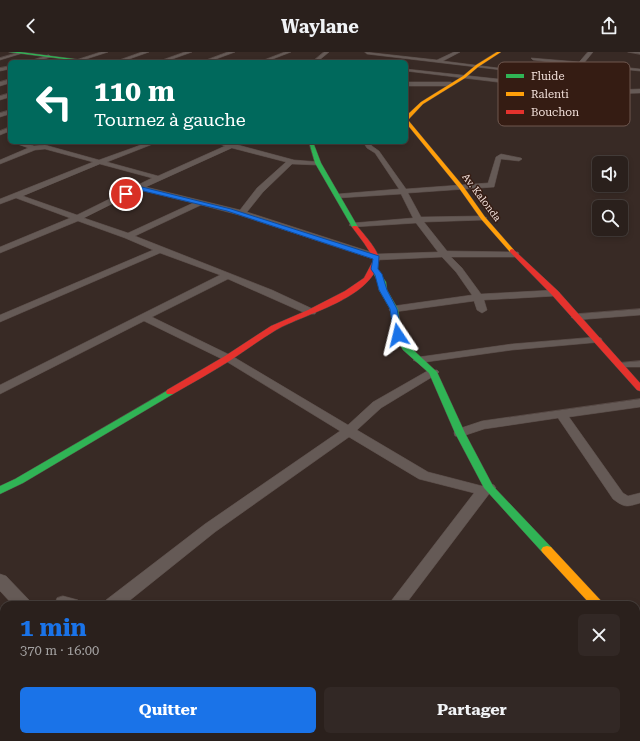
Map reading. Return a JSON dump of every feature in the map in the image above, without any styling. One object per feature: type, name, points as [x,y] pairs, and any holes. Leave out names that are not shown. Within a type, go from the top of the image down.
[{"type":"main road","points":[[11,52],[71,60]]},
{"type":"main road","name":"Av. Kalonda","points":[[408,116],[422,104],[499,52]]},
{"type":"main road","name":"Av. Kalonda","points":[[408,122],[461,186],[483,218],[515,254],[555,293],[640,388]]},
{"type":"main road","points":[[313,144],[318,163],[353,225],[368,242],[375,262],[374,269],[382,282],[383,290],[394,309],[398,335],[406,348],[433,372],[486,490],[595,601]]},
{"type":"main road","points":[[0,490],[19,481],[228,358],[274,328],[311,312],[360,285],[367,279],[375,262]]},
{"type":"street","points":[[79,60],[106,52]]},
{"type":"street","points":[[122,60],[147,52]]},
{"type":"street","points":[[165,60],[190,52]]},
{"type":"street","points":[[209,60],[233,52]]},
{"type":"street","points":[[267,60],[289,52]]},
{"type":"street","points":[[317,60],[327,52]]},
{"type":"street","points":[[362,56],[368,52],[498,68]]},
{"type":"street","points":[[398,60],[401,56],[411,52]]},
{"type":"street","points":[[432,65],[458,52]]},
{"type":"street","points":[[529,62],[542,52]]},
{"type":"street","points":[[582,62],[591,52]]},
{"type":"street","points":[[630,52],[640,53]]},
{"type":"street","points":[[0,59],[21,53]]},
{"type":"street","points":[[36,60],[49,56]]},
{"type":"street","points":[[533,59],[561,62]]},
{"type":"street","points":[[420,71],[426,68]]},
{"type":"street","points":[[630,69],[640,70]]},
{"type":"street","points":[[408,70],[498,81]]},
{"type":"street","points":[[408,84],[451,84]]},
{"type":"street","points":[[630,91],[640,91]]},
{"type":"street","points":[[22,144],[35,148],[45,147],[102,161],[159,178]]},
{"type":"street","points":[[0,162],[46,144]]},
{"type":"street","points":[[0,202],[102,161],[149,144]]},
{"type":"street","points":[[0,250],[77,218],[159,178],[236,144],[291,161],[318,163]]},
{"type":"street","points":[[367,144],[369,148],[377,152],[403,190],[418,220],[478,297],[482,310]]},
{"type":"street","points":[[338,196],[403,190],[491,185],[498,158],[501,156],[519,159]]},
{"type":"street","points":[[242,213],[260,190],[291,161]]},
{"type":"street","points":[[138,188],[242,213],[375,262],[444,254],[515,254]]},
{"type":"street","points":[[17,196],[128,236],[160,250],[228,275],[311,312]]},
{"type":"street","points":[[128,236],[200,203]]},
{"type":"street","points":[[353,225],[418,220],[483,218]]},
{"type":"street","points":[[0,319],[160,250]]},
{"type":"street","points":[[0,390],[146,318],[228,275]]},
{"type":"street","points":[[394,309],[478,297],[555,293]]},
{"type":"street","points":[[576,317],[640,312]]},
{"type":"street","points":[[146,318],[228,358],[424,476],[486,490],[399,601]]},
{"type":"street","points":[[419,360],[512,347],[597,340]]},
{"type":"street","points":[[621,365],[640,364]]},
{"type":"street","points":[[117,601],[210,528],[349,431],[377,405],[433,372]]},
{"type":"street","points":[[460,433],[482,425],[640,403]]},
{"type":"street","points":[[562,415],[618,496],[626,502],[640,498]]},
{"type":"street","points":[[0,580],[19,601]]},
{"type":"traffic: fast","points":[[11,52],[79,60]]},
{"type":"traffic: fast","points":[[312,144],[318,163],[355,227]]},
{"type":"traffic: fast","points":[[374,266],[374,269],[382,282],[383,290],[394,309],[398,335],[406,348],[433,372],[460,433],[489,488],[547,550]]},
{"type":"traffic: fast","points":[[0,490],[19,481],[170,392]]},
{"type":"traffic: slow","points":[[408,116],[422,103],[464,77],[477,66],[499,52]]},
{"type":"traffic: slow","points":[[408,122],[461,187],[483,218],[512,251]]},
{"type":"traffic: slow","points":[[547,550],[595,601]]},
{"type":"traffic: jam","points":[[170,392],[228,358],[274,328],[311,312],[348,293],[367,279],[376,261],[376,257],[367,242],[355,227]]},
{"type":"traffic: jam","points":[[512,251],[555,293],[640,388]]},
{"type":"route","points":[[126,194],[138,188],[242,213],[376,258],[374,269],[382,282],[383,290],[394,309],[398,335]]}]
